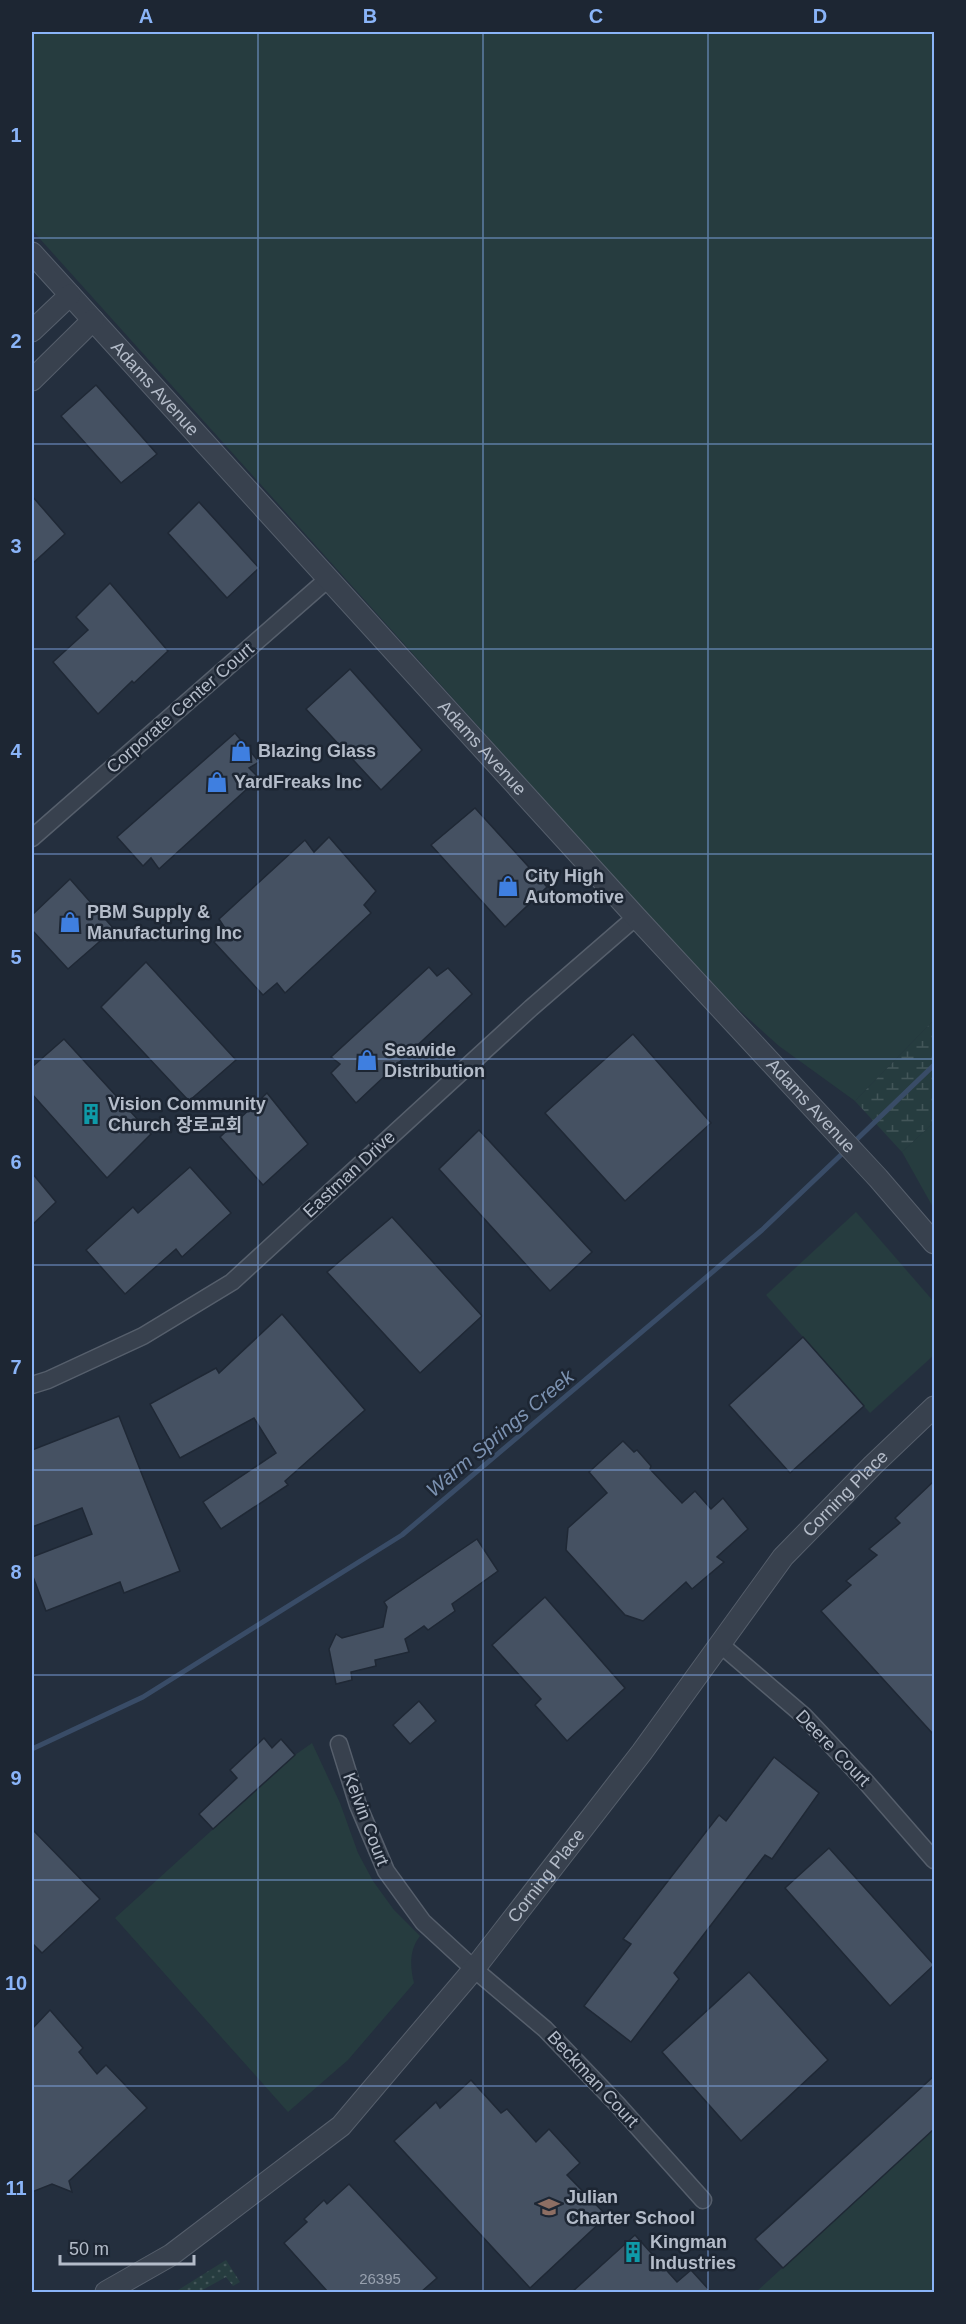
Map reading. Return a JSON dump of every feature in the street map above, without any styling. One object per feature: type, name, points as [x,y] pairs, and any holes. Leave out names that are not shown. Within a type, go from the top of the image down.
[{"type":"street","name":"Adams Avenue","points":[[32,253],[636,917],[878,1178],[934,1243]]},
{"type":"street","points":[[32,332],[70,295]]},
{"type":"street","points":[[32,380],[93,320]]},
{"type":"street","name":"Corporate Center Court","points":[[32,838],[329,578]]},
{"type":"street","name":"Eastman Drive","points":[[32,1385],[48,1380],[143,1336],[232,1282],[523,1016],[636,917]]},
{"type":"street","name":"Corning Place","points":[[106,2292],[171,2254],[340,2126],[474,1969],[642,1752],[783,1557],[873,1465],[934,1407]]},
{"type":"street","name":"Deere Court","points":[[721,1645],[804,1716],[934,1860]]},
{"type":"street","name":"Kelvin Court","points":[[339,1743],[358,1805],[386,1871],[423,1922],[474,1969]]},
{"type":"street","name":"Beckman Court","points":[[474,1969],[546,2029],[703,2200]]},
{"type":"green space","points":[[32,32],[934,32],[934,1020],[855,1101],[779,1046],[730,1002],[618,882],[32,230]]},
{"type":"green space","points":[[934,1020],[934,1122],[902,1152],[855,1101]]},
{"type":"green space","points":[[934,1122],[934,1209],[902,1152]]},
{"type":"green space","points":[[856,1212],[934,1302],[934,1355],[870,1413],[766,1295]]},
{"type":"green space","points":[[312,1743],[340,1803],[358,1853],[373,1881],[394,1910],[420,1936],[416,1941],[411,1959],[414,1983],[348,2060],[288,2112],[115,1918],[295,1755]]},
{"type":"green space","points":[[934,2129],[934,2292],[756,2292]]},
{"type":"green space","points":[[226,2260],[240,2282],[233,2286],[226,2277],[199,2292],[175,2292]]},
{"type":"building","points":[[96,385],[157,454],[121,483],[61,416]]},
{"type":"building","points":[[32,496],[65,534],[32,564]]},
{"type":"building","points":[[199,502],[259,568],[227,598],[168,533]]},
{"type":"building","points":[[110,583],[168,651],[98,714],[53,662],[88,630],[76,617]]},
{"type":"building","points":[[350,669],[422,750],[381,790],[306,709]]},
{"type":"building","points":[[235,733],[259,762],[249,768],[259,778],[159,869],[151,858],[143,866],[117,837]]},
{"type":"building","points":[[475,808],[547,887],[505,927],[431,845]]},
{"type":"building","points":[[329,837],[376,891],[364,905],[371,913],[285,993],[277,983],[263,995],[214,942],[227,931],[219,919],[305,840],[314,852]]},
{"type":"building","name":"PBM Supply & Manufacturing Inc","points":[[70,879],[114,929],[68,969],[32,930],[32,915]]},
{"type":"building","points":[[146,962],[236,1060],[189,1101],[101,1007]]},
{"type":"building","points":[[429,967],[437,976],[448,968],[472,994],[356,1103],[331,1073],[340,1064],[331,1057]]},
{"type":"building","points":[[633,1034],[711,1123],[625,1201],[545,1113]]},
{"type":"building","name":"Vision Community Church 장로교회","points":[[64,1039],[151,1134],[107,1178],[32,1094],[32,1067]]},
{"type":"building","points":[[267,1093],[308,1144],[263,1185],[220,1137]]},
{"type":"building","points":[[479,1130],[592,1252],[550,1291],[439,1169]]},
{"type":"building","points":[[190,1167],[231,1213],[182,1257],[176,1249],[125,1294],[86,1250],[133,1207],[138,1213]]},
{"type":"building","points":[[32,1173],[56,1202],[32,1225]]},
{"type":"building","points":[[392,1217],[482,1316],[420,1373],[327,1272]]},
{"type":"building","points":[[282,1314],[365,1410],[285,1481],[288,1485],[221,1529],[203,1502],[276,1453],[254,1418],[180,1458],[150,1404],[216,1368],[219,1373]]},
{"type":"building","points":[[803,1337],[864,1406],[790,1473],[729,1405]]},
{"type":"building","points":[[119,1416],[180,1571],[124,1593],[120,1582],[46,1611],[32,1574],[32,1557],[92,1534],[82,1508],[32,1527],[32,1450]]},
{"type":"building","points":[[623,1441],[634,1452],[637,1450],[651,1466],[650,1469],[682,1503],[695,1491],[711,1509],[723,1498],[748,1529],[717,1557],[724,1562],[692,1589],[686,1582],[643,1621],[625,1615],[566,1550],[568,1528],[607,1493],[589,1472]]},
{"type":"building","points":[[934,1481],[934,1735],[821,1611],[851,1585],[846,1581],[877,1555],[869,1549],[900,1523],[895,1518]]},
{"type":"building","points":[[477,1539],[498,1571],[452,1604],[455,1611],[428,1630],[424,1626],[405,1639],[409,1652],[375,1660],[376,1666],[351,1672],[352,1680],[336,1684],[329,1649],[336,1634],[342,1638],[383,1627],[387,1607],[384,1602]]},
{"type":"building","points":[[545,1597],[625,1688],[567,1741],[535,1705],[541,1699],[492,1645]]},
{"type":"building","points":[[419,1701],[436,1721],[410,1744],[393,1725]]},
{"type":"building","points":[[264,1738],[272,1748],[281,1739],[295,1755],[213,1829],[199,1814],[237,1778],[230,1770]]},
{"type":"building","points":[[774,1757],[819,1793],[772,1859],[765,1855],[674,1973],[679,1979],[631,2042],[584,2006],[631,1944],[623,1939],[719,1815],[726,1821]]},
{"type":"building","points":[[32,1829],[100,1899],[42,1953],[32,1943]]},
{"type":"building","points":[[829,1848],[934,1965],[890,2006],[785,1888]]},
{"type":"building","points":[[749,1972],[828,2060],[741,2141],[662,2052]]},
{"type":"building","points":[[50,2010],[83,2048],[79,2052],[97,2074],[106,2065],[147,2108],[69,2181],[72,2192],[52,2184],[32,2192],[32,2029]]},
{"type":"building","points":[[934,2076],[934,2129],[783,2268],[755,2239]]},
{"type":"building","points":[[471,2080],[501,2113],[507,2109],[536,2142],[549,2129],[580,2163],[567,2175],[607,2216],[530,2288],[394,2141],[436,2102],[440,2108]]},
{"type":"building","points":[[349,2184],[437,2278],[421,2292],[328,2292],[284,2243],[307,2222],[304,2219],[324,2200],[327,2204]]},
{"type":"building","name":"Kingman Industries","points":[[635,2235],[677,2282],[691,2270],[711,2292],[572,2292]]},
{"type":"waterway","name":"Warm Springs Creek","points":[[852,1144],[934,1065]]},
{"type":"waterway","name":"Warm Springs Creek","points":[[32,1749],[143,1697],[402,1535],[762,1230],[845,1151]]},
{"type":"place","name":"Blazing Glass","points":[[241,751]]},
{"type":"place","name":"YardFreaks Inc","points":[[217,782]]},
{"type":"place","name":"City High Automotive","points":[[508,886]]},
{"type":"place","name":"PBM Supply & Manufacturing Inc","points":[[70,922]]},
{"type":"place","name":"Seawide Distribution","points":[[367,1060]]},
{"type":"place","name":"Vision Community Church 장로교회","points":[[91,1114]]},
{"type":"place","name":"Julian Charter School","points":[[549,2207]]},
{"type":"place","name":"Kingman Industries","points":[[633,2252]]}]
